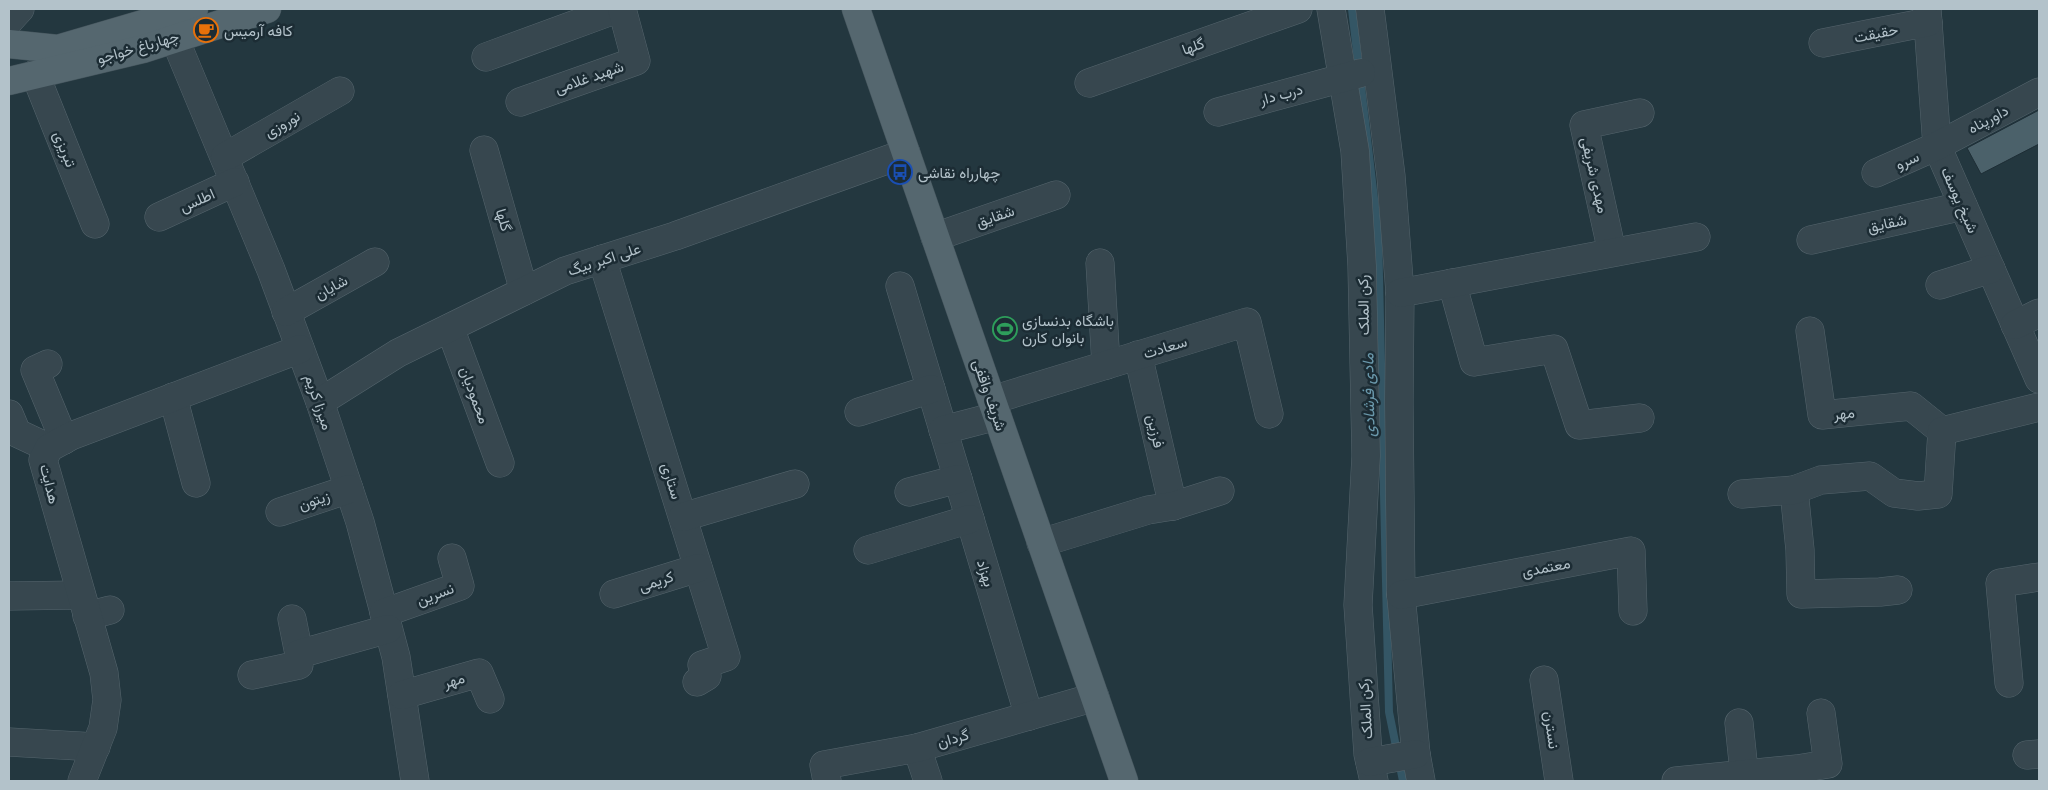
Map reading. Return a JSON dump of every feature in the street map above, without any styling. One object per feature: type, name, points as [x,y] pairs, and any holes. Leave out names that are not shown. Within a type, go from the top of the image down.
[{"type":"main road","name":"چهارباغ خواجو","points":[[9,44],[58,49],[194,9]]},
{"type":"main road","name":"چهارباغ خواجو","points":[[9,81],[142,48],[267,9]]},
{"type":"main road","name":"شریف واقفی","points":[[856,9],[1124,781]]},
{"type":"street","points":[[9,21],[20,9]]},
{"type":"street","points":[[486,57],[617,9]]},
{"type":"street","name":"شهید غلامی","points":[[520,102],[636,61],[622,9]]},
{"type":"street","name":"گلها","points":[[1089,83],[1298,9]]},
{"type":"street","name":"رکن الملک","points":[[1332,9],[1355,151],[1362,266],[1366,456],[1358,605],[1372,772]]},
{"type":"street","points":[[1370,9],[1392,194],[1400,293],[1401,595],[1416,754],[1421,781]]},
{"type":"street","name":"حقیقت","points":[[1824,43],[1930,14]]},
{"type":"street","name":"شیخ یوسف","points":[[1930,14],[1937,146],[2039,379]]},
{"type":"street","name":"میرزا کریم","points":[[174,37],[225,157],[286,312],[320,402],[360,522],[396,657],[415,781]]},
{"type":"street","name":"درب دار","points":[[1218,112],[1343,77],[1377,70]]},
{"type":"street","name":"تبریزی","points":[[35,74],[95,224]]},
{"type":"street","name":"نوروزی","points":[[225,157],[340,91]]},
{"type":"street","name":"داورپناه","points":[[1937,146],[2039,92]]},
{"type":"street","name":"مهدی شریفی","points":[[1612,252],[1584,125],[1640,113]]},
{"type":"street","name":"سرو","points":[[1876,173],[1937,146]]},
{"type":"street","name":"گلها","points":[[484,150],[524,291]]},
{"type":"street","name":"علی اکبر بیگ","points":[[320,402],[398,353],[565,271],[675,236],[906,153]]},
{"type":"street","name":"اطلس","points":[[159,217],[235,182]]},
{"type":"street","points":[[1357,192],[1392,194]]},
{"type":"street","name":"شقایق","points":[[935,237],[1056,195]]},
{"type":"street","name":"شقایق","points":[[1811,240],[1963,206]]},
{"type":"street","points":[[1400,293],[1696,237]]},
{"type":"street","name":"ستاری","points":[[602,259],[726,657],[702,665],[707,676],[697,682]]},
{"type":"street","name":"شایان","points":[[286,312],[375,262]]},
{"type":"street","points":[[1100,263],[1106,365]]},
{"type":"street","points":[[1940,285],[1991,269]]},
{"type":"street","points":[[1452,283],[1474,362],[1554,348],[1579,425],[1640,418]]},
{"type":"street","name":"بهزاد","points":[[900,286],[1030,716]]},
{"type":"street","points":[[2016,325],[2039,312]]},
{"type":"street","name":"سعادت","points":[[995,408],[1106,365],[1247,322],[1269,414]]},
{"type":"street","name":"محمودیان","points":[[450,328],[500,463]]},
{"type":"street","name":"مهر","points":[[1810,331],[1822,415],[1910,406],[1942,431]]},
{"type":"street","points":[[9,414],[18,433],[56,444],[300,349]]},
{"type":"street","name":"فرزین","points":[[1138,355],[1173,506]]},
{"type":"street","points":[[48,364],[35,370],[56,444]]},
{"type":"street","points":[[859,412],[931,389]]},
{"type":"street","points":[[173,397],[196,483]]},
{"type":"street","points":[[1742,494],[1794,490],[1821,480],[1870,476],[1894,493],[1918,496],[1938,494],[1942,431],[2039,407]]},
{"type":"street","points":[[943,430],[995,408]]},
{"type":"street","name":"هدایت","points":[[56,444],[43,460],[93,607],[107,700],[103,728],[82,781]]},
{"type":"street","points":[[909,492],[958,479]]},
{"type":"street","points":[[683,517],[795,484]]},
{"type":"street","name":"زیتون","points":[[280,512],[349,489]]},
{"type":"street","points":[[1794,490],[1800,550],[1800,594],[1898,590]]},
{"type":"street","points":[[1041,543],[1148,510],[1173,506],[1220,491]]},
{"type":"street","points":[[868,550],[970,519]]},
{"type":"street","name":"معتمدی","points":[[1401,595],[1631,551],[1633,611]]},
{"type":"street","name":"نسرین","points":[[386,621],[460,586],[452,558]]},
{"type":"street","name":"کریمی","points":[[614,594],[698,568]]},
{"type":"street","points":[[2008,683],[2000,583],[2039,577]]},
{"type":"street","points":[[9,596],[93,607]]},
{"type":"street","points":[[252,676],[299,665],[299,654],[292,619]]},
{"type":"street","points":[[299,654],[386,621]]},
{"type":"street","name":"مهر","points":[[402,695],[479,673],[490,699]]},
{"type":"street","name":"نسترن","points":[[1544,680],[1559,781]]},
{"type":"street","name":"گردان","points":[[827,781],[824,765],[917,748],[1095,697]]},
{"type":"street","points":[[1676,781],[1798,775],[1828,764],[1821,713]]},
{"type":"street","points":[[1739,723],[1744,778]]},
{"type":"street","points":[[9,742],[96,747]]},
{"type":"street","points":[[917,748],[928,781]]},
{"type":"street","points":[[1372,772],[1416,754]]},
{"type":"building","points":[[2039,110],[2039,144],[1981,174],[1967,148]]},
{"type":"waterway","name":"مادی فرشادی","points":[[1352,9],[1378,233],[1389,712],[1403,781]]},
{"type":"place","name":"کافه آرمیس","points":[[206,30]]},
{"type":"place","name":"چهارراه نقاشی","points":[[900,172]]},
{"type":"place","name":"باشگاه بدنسازی بانوان کارن","points":[[1005,329]]}]
